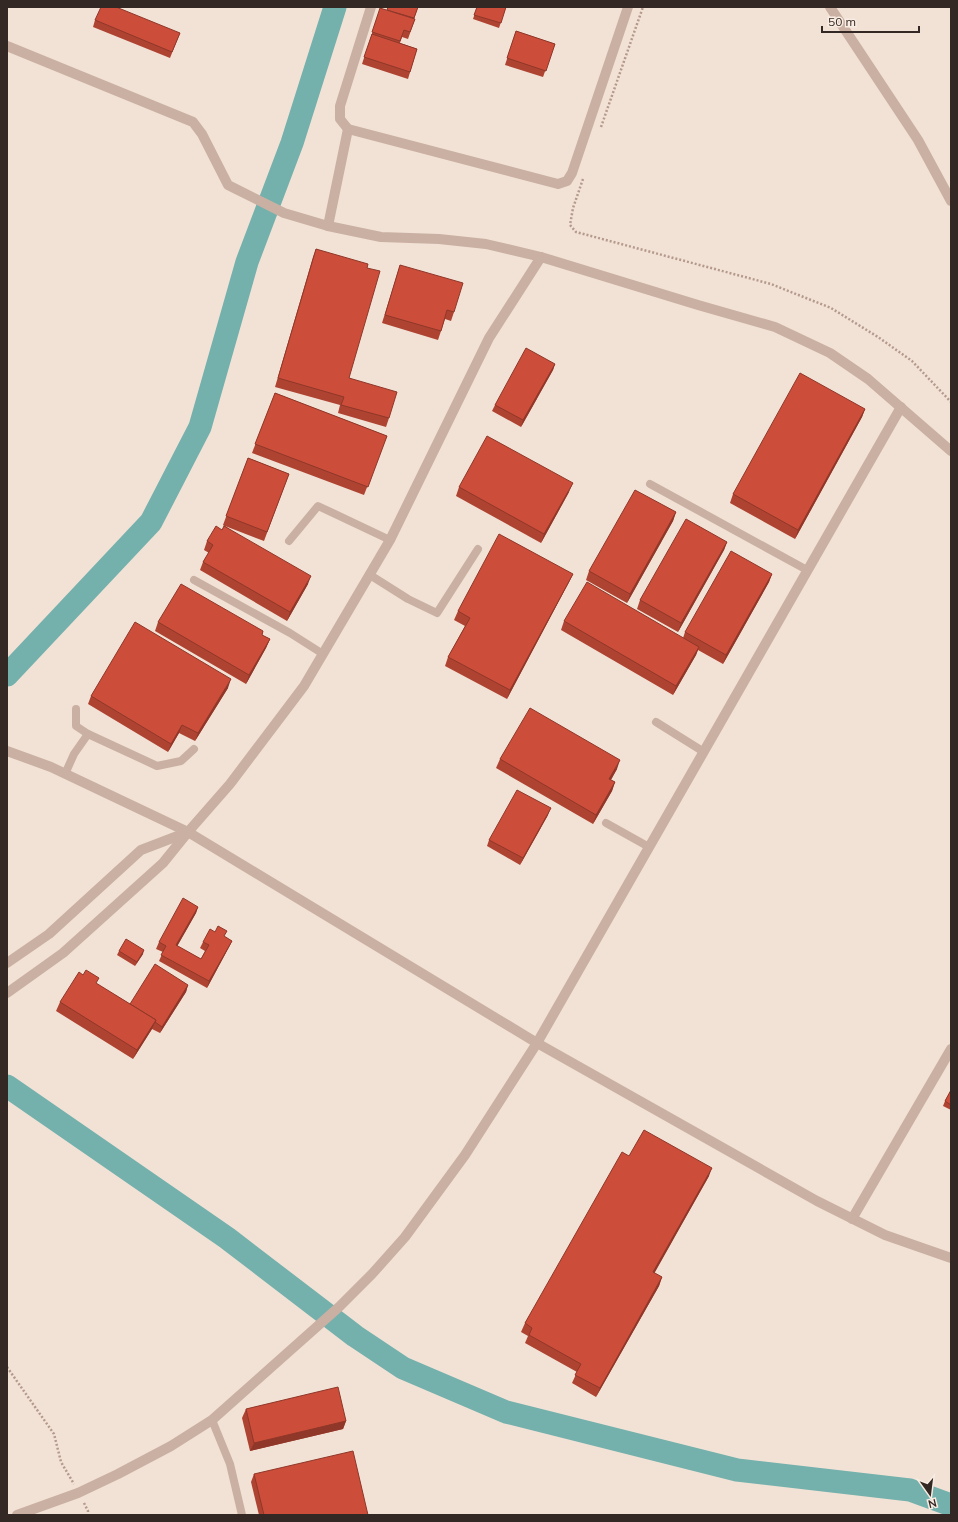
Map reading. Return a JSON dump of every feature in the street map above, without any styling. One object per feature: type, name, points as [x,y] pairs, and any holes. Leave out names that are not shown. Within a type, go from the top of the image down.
[{"type":"street","points":[[371,7],[340,106],[340,119],[348,129],[558,184],[566,181],[572,173],[628,7]]},
{"type":"street","points":[[830,7],[918,140],[951,201]]},
{"type":"street","points":[[7,46],[193,122],[202,134],[228,185],[284,213],[328,226],[381,237],[439,239],[486,244],[541,257],[776,327],[830,353],[868,379],[951,451]]},
{"type":"street","points":[[328,226],[348,129]]},
{"type":"street","points":[[7,993],[63,953],[163,863],[230,784],[304,686],[390,540],[489,338],[541,257]]},
{"type":"street","points":[[17,1515],[78,1492],[118,1474],[171,1446],[212,1420],[339,1307],[372,1274],[405,1236],[437,1195],[466,1154],[537,1043],[900,407]]},
{"type":"street","points":[[7,751],[65,774],[188,832],[537,1043],[810,1197],[885,1235],[951,1258]]},
{"type":"street","points":[[7,963],[49,934],[140,850],[188,832]]},
{"type":"street","points":[[852,1219],[951,1049]]},
{"type":"lane","points":[[650,484],[807,570]]},
{"type":"lane","points":[[289,541],[318,506],[390,540]]},
{"type":"lane","points":[[370,575],[408,599],[437,613],[478,549]]},
{"type":"lane","points":[[194,580],[290,633],[323,654]]},
{"type":"lane","points":[[76,709],[76,726],[88,734],[157,766],[181,760],[194,749]]},
{"type":"lane","points":[[656,722],[704,752]]},
{"type":"lane","points":[[65,774],[74,754],[88,734]]},
{"type":"lane","points":[[606,823],[649,847]]},
{"type":"lane","points":[[212,1420],[230,1464],[242,1515]]},
{"type":"path","points":[[599,134],[643,7]]},
{"type":"path","points":[[583,178],[573,208],[570,225],[576,232],[771,284],[831,308],[878,337],[912,361],[951,402]]},
{"type":"path","points":[[7,1367],[54,1434],[61,1462],[88,1511],[88,1515]]},
{"type":"building","points":[[101,7],[116,7],[180,33],[172,52],[95,20]]},
{"type":"building","points":[[388,7],[418,7],[414,18],[387,10]]},
{"type":"building","points":[[477,7],[506,7],[501,23],[474,15]]},
{"type":"building","points":[[380,8],[415,19],[410,32],[404,30],[400,41],[372,32]]},
{"type":"building","points":[[516,31],[555,44],[546,71],[507,58]]},
{"type":"building","points":[[372,34],[417,49],[410,72],[364,57]]},
{"type":"building","points":[[316,249],[368,264],[367,268],[380,271],[349,378],[397,392],[389,418],[341,405],[344,397],[278,378]]},
{"type":"building","points":[[400,265],[463,283],[454,312],[447,310],[441,331],[385,315]]},
{"type":"building","points":[[526,348],[555,364],[523,420],[495,405]]},
{"type":"building","points":[[800,373],[865,409],[798,530],[733,494]]},
{"type":"building","points":[[275,393],[387,436],[368,487],[255,444]]},
{"type":"building","points":[[487,436],[573,483],[544,534],[459,487]]},
{"type":"building","points":[[248,458],[289,474],[267,532],[226,516]]},
{"type":"building","points":[[635,490],[676,512],[630,594],[589,571]]},
{"type":"building","points":[[686,519],[727,542],[681,623],[640,600]]},
{"type":"building","points":[[216,526],[222,530],[224,526],[311,576],[290,612],[203,562],[213,545],[207,541]]},
{"type":"building","points":[[499,534],[573,574],[510,690],[448,657],[470,618],[458,611]]},
{"type":"building","points":[[731,551],[772,574],[726,655],[685,632]]},
{"type":"building","points":[[587,582],[699,647],[676,686],[564,621]]},
{"type":"building","points":[[181,584],[263,631],[262,635],[270,639],[249,675],[158,622]]},
{"type":"building","points":[[135,622],[231,679],[198,733],[182,725],[171,744],[91,696]]},
{"type":"building","points":[[530,708],[620,760],[609,779],[615,782],[596,815],[500,759]]},
{"type":"building","points":[[517,790],[551,808],[523,858],[489,840]]},
{"type":"building","points":[[183,898],[198,907],[176,945],[201,959],[209,945],[203,942],[210,929],[215,932],[218,926],[227,931],[224,936],[232,941],[209,981],[161,955],[166,946],[159,942]]},
{"type":"building","points":[[126,939],[144,950],[137,962],[119,951]]},
{"type":"building","points":[[155,964],[188,985],[162,1027],[155,1022],[156,1020],[130,1004]]},
{"type":"building","points":[[86,970],[99,978],[96,983],[156,1020],[137,1050],[60,1002],[79,972],[83,975]]},
{"type":"building","points":[[951,1090],[951,1105],[945,1101]]},
{"type":"building","points":[[644,1130],[712,1168],[653,1272],[662,1277],[600,1388],[575,1375],[581,1364],[529,1335],[532,1328],[525,1323],[622,1152],[629,1156]]},
{"type":"building","points":[[338,1387],[346,1421],[254,1443],[246,1409]]},
{"type":"building","points":[[353,1451],[368,1515],[264,1515],[254,1474]]},
{"type":"waterway","points":[[7,675],[151,522],[200,427],[247,262],[292,143],[335,7]]},
{"type":"waterway","points":[[7,1086],[227,1238],[355,1336],[403,1368],[506,1412],[737,1470],[910,1490],[951,1505]]}]
